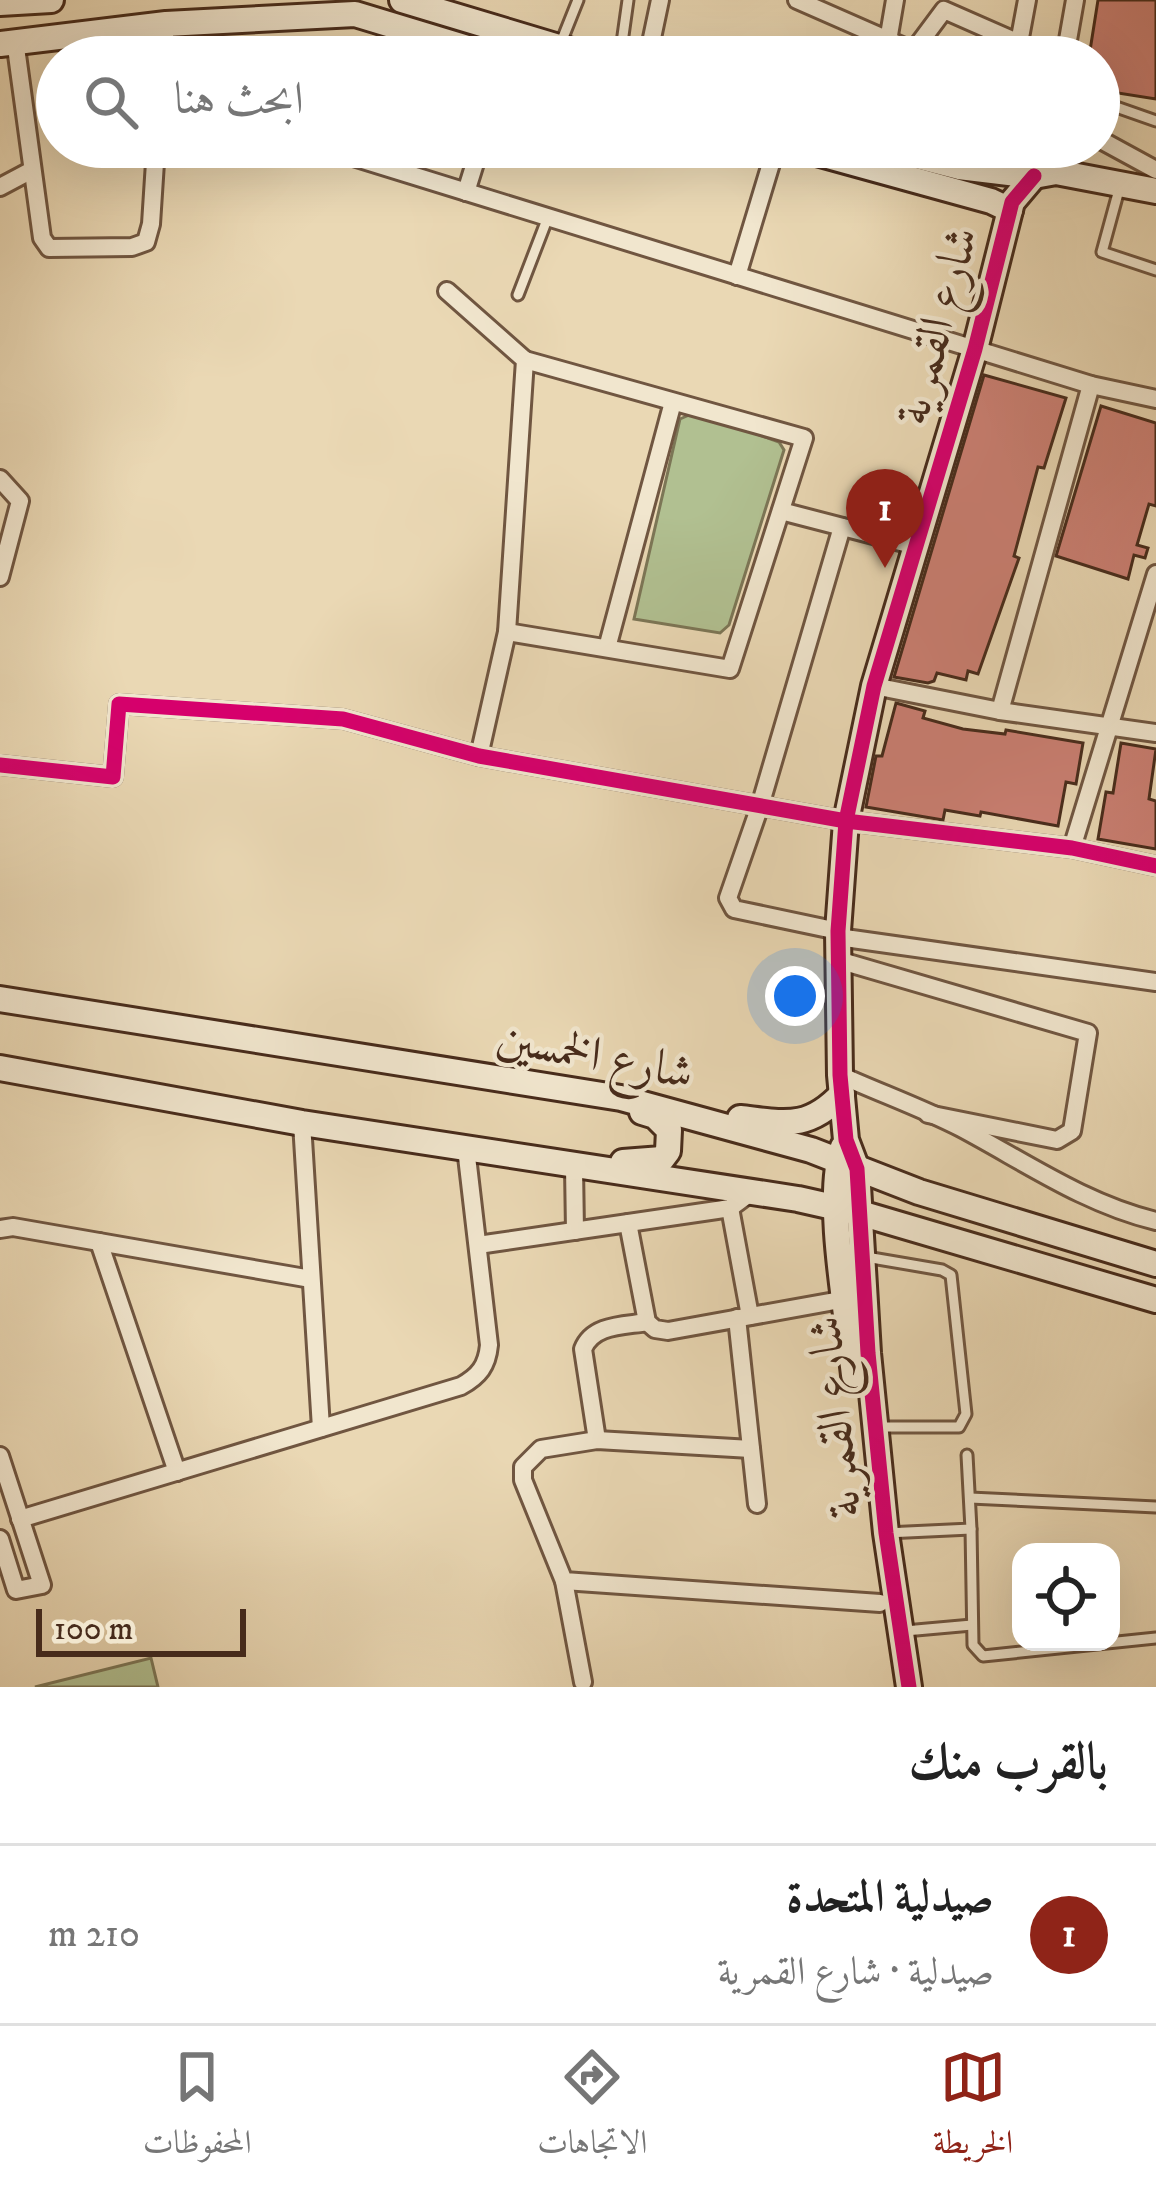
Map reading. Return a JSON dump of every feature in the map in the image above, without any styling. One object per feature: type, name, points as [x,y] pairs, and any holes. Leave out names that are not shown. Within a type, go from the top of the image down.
[{"type":"street","points":[[0,3],[51,0]]},
{"type":"street","points":[[402,0],[522,36]]},
{"type":"street","points":[[652,36],[660,0]]},
{"type":"street","points":[[796,0],[879,36]]},
{"type":"street","points":[[889,36],[896,0]]},
{"type":"street","points":[[1021,36],[1027,0]]},
{"type":"street","points":[[1069,36],[1075,0]]},
{"type":"street","points":[[927,36],[945,5],[996,36]]},
{"type":"street","points":[[61,36],[166,24],[355,14],[428,36]]},
{"type":"street","points":[[165,36],[166,24]]},
{"type":"street","points":[[8,42],[42,238],[49,248],[132,247],[146,242],[155,168]]},
{"type":"street","points":[[1120,150],[1156,170]]},
{"type":"street","points":[[388,168],[1091,385],[1156,399]]},
{"type":"street","points":[[466,192],[473,168]]},
{"type":"street","points":[[737,276],[770,168]]},
{"type":"street","points":[[871,168],[1010,210]]},
{"type":"street","points":[[1014,168],[1034,176],[1056,172],[1156,191]]},
{"type":"street","points":[[0,187],[32,170]]},
{"type":"street","name":"شارع القمرية","points":[[909,1687],[886,1533],[860,1256],[848,1211],[838,942],[846,821],[874,686],[975,349],[1010,210],[1034,176]]},
{"type":"street","points":[[447,291],[526,360],[805,438],[730,669],[507,632]]},
{"type":"street","points":[[479,756],[507,632],[526,360]]},
{"type":"street","points":[[1000,711],[1091,385]]},
{"type":"street","points":[[607,648],[673,402]]},
{"type":"street","points":[[0,479],[20,501],[6,534],[0,578]]},
{"type":"street","points":[[781,511],[916,546]]},
{"type":"street","points":[[669,1110],[789,1123],[811,1120],[841,1085],[928,1114],[1057,1140],[1072,1132],[1088,1033],[729,905],[842,526]]},
{"type":"street","points":[[1072,848],[1156,574]]},
{"type":"street","points":[[874,686],[1000,711],[1156,733]]},
{"type":"street","points":[[0,765],[113,777],[118,704],[343,719],[479,756],[846,821],[1072,848],[1156,866]]},
{"type":"street","points":[[838,942],[1156,982]]},
{"type":"street","name":"شارع الخمسين","points":[[0,999],[566,1089],[669,1110],[847,1157],[919,1192],[1156,1264]]},
{"type":"street","points":[[0,1068],[302,1123],[754,1191],[848,1211],[1156,1300]]},
{"type":"street","points":[[564,1165],[662,1159],[670,1139],[669,1130],[656,1116],[566,1089]]},
{"type":"street","points":[[928,1114],[1077,1193],[1121,1213],[1155,1218]]},
{"type":"street","points":[[302,1123],[321,1428]]},
{"type":"street","points":[[20,1519],[460,1386],[478,1376],[488,1358],[488,1345],[466,1148]]},
{"type":"street","points":[[564,1165],[575,1231]]},
{"type":"street","points":[[478,1245],[730,1208],[754,1191]]},
{"type":"street","points":[[730,1208],[744,1317],[758,1504]]},
{"type":"street","points":[[848,1211],[846,1299],[894,1687]]},
{"type":"street","points":[[628,1223],[647,1322],[655,1329],[846,1299]]},
{"type":"street","points":[[0,1229],[13,1227],[311,1279]]},
{"type":"street","points":[[99,1242],[177,1472]]},
{"type":"street","points":[[597,1440],[583,1348],[598,1331],[647,1322]]},
{"type":"street","points":[[584,1682],[564,1581],[525,1494],[524,1467],[541,1448],[597,1440],[751,1449]]},
{"type":"street","points":[[0,1456],[42,1585],[16,1590],[0,1539]]},
{"type":"street","points":[[564,1581],[880,1603]]},
{"type":"lane","points":[[563,36],[578,0]]},
{"type":"lane","points":[[623,36],[628,0]]},
{"type":"lane","points":[[1120,108],[1156,121]]},
{"type":"lane","points":[[1120,185],[1102,252],[1156,270]]},
{"type":"lane","points":[[518,295],[548,217]]},
{"type":"lane","points":[[860,1256],[951,1275],[963,1371],[966,1414],[959,1427],[875,1427]]},
{"type":"lane","points":[[967,1455],[973,1645],[983,1656],[1156,1638]]},
{"type":"lane","points":[[970,1498],[1156,1507]]},
{"type":"lane","points":[[886,1533],[971,1529]]},
{"type":"lane","points":[[900,1631],[972,1625]]},
{"type":"green space","points":[[696,412],[779,442],[784,450],[729,625],[720,633],[634,619],[680,419]]},
{"type":"green space","points":[[151,1658],[158,1687],[35,1687]]},
{"type":"building","points":[[1098,0],[1156,0],[1156,99],[1120,93],[1120,36],[1092,36]]},
{"type":"building","points":[[984,375],[1066,398],[1044,468],[1038,467],[1014,556],[1019,558],[978,674],[968,671],[966,680],[937,673],[928,683],[894,677]]},
{"type":"building","points":[[1101,406],[1156,423],[1156,506],[1149,504],[1137,545],[1148,548],[1145,558],[1134,555],[1128,579],[1056,556]]},
{"type":"building","points":[[896,703],[925,711],[923,718],[963,729],[1005,734],[1006,730],[1083,743],[1076,784],[1066,782],[1058,826],[981,812],[980,816],[945,810],[943,820],[866,807],[876,756],[882,756]]},
{"type":"building","points":[[1121,743],[1156,749],[1149,799],[1156,801],[1156,849],[1098,839],[1106,792],[1113,793]]},
{"type":"cycle path","points":[[909,1687],[886,1533],[868,1353],[857,1169],[846,1140],[840,1075],[838,931],[846,821],[874,686],[975,349],[1012,202],[1034,176]]},
{"type":"cycle path","points":[[0,765],[113,777],[119,704],[343,719],[479,756],[846,821],[1072,848],[1156,866]]},
{"type":"place","name":"صيدلية المتحدة","points":[[885,568]]}]
